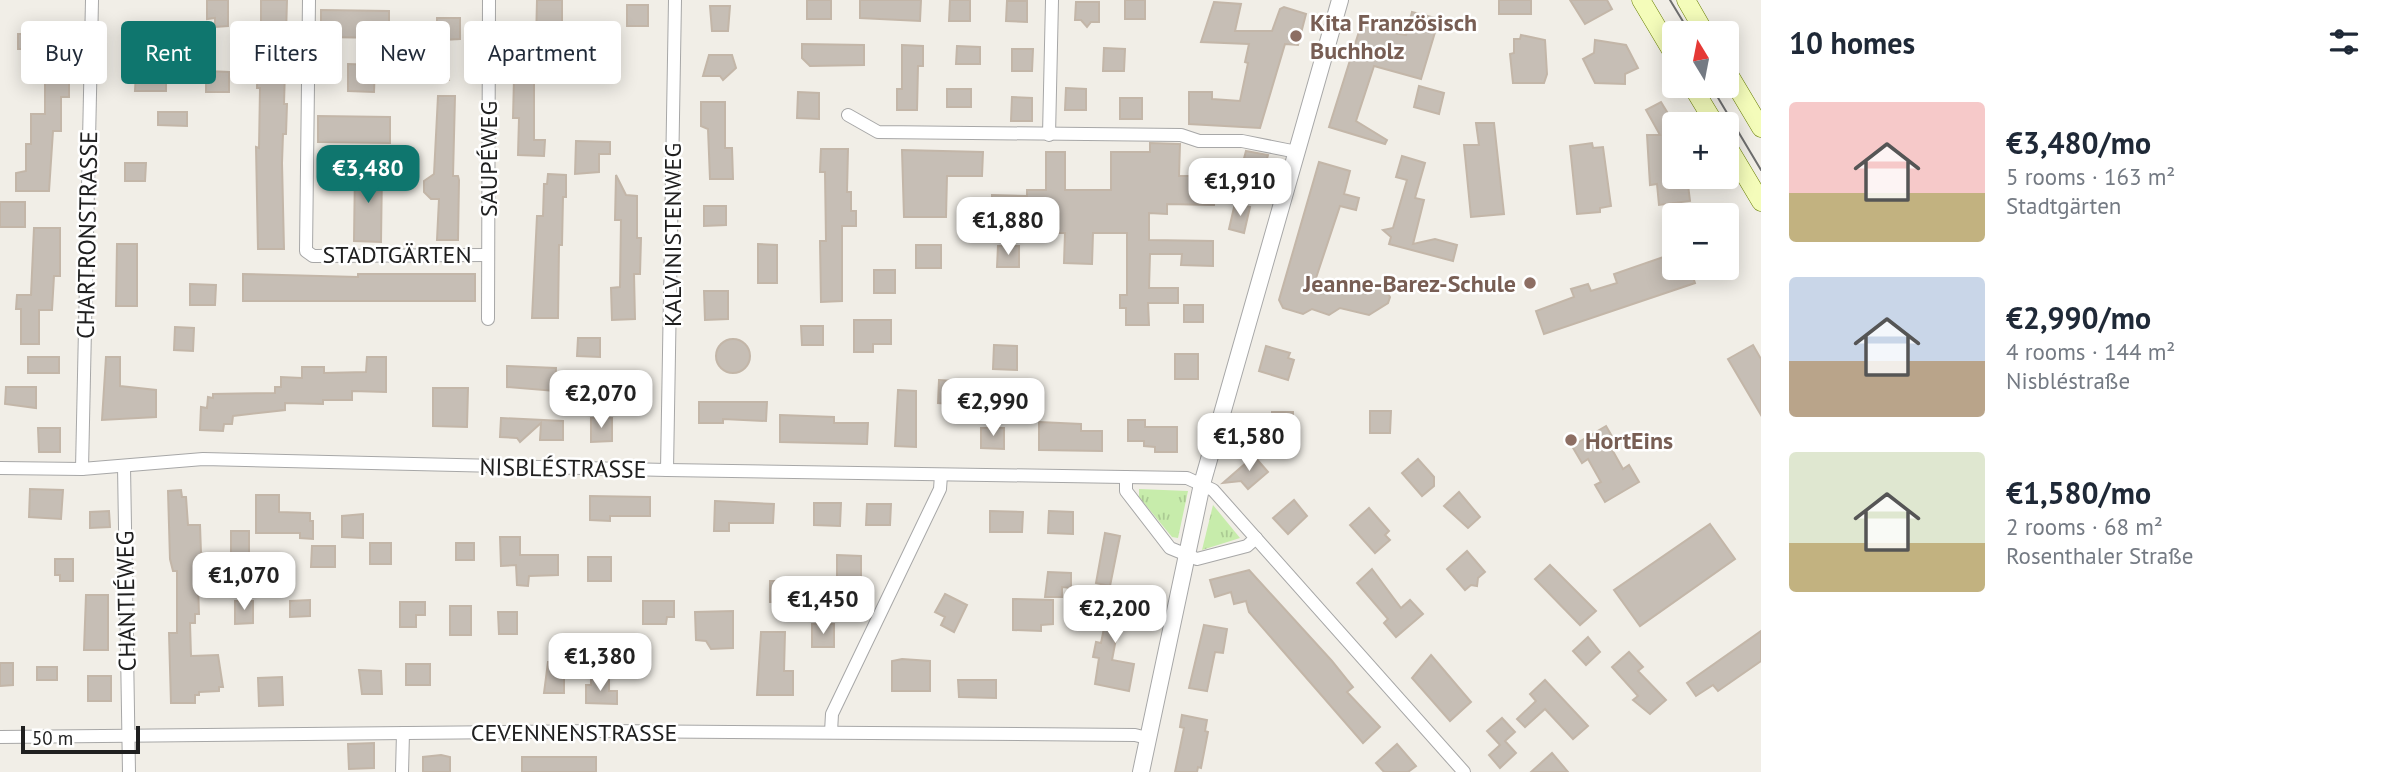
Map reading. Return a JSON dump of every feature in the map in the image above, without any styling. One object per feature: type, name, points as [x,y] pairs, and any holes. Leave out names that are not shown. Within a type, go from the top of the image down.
[{"type":"main road","points":[[1641,0],[1662,35]]},
{"type":"main road","points":[[1686,0],[1698,21]]},
{"type":"main road","points":[[1740,93],[1761,128]]},
{"type":"main road","points":[[1739,165],[1761,202]]},
{"type":"street","name":"CHARTRONSTRASSE","points":[[82,469],[92,0]]},
{"type":"street","name":"STADTGÄRTEN","points":[[309,0],[306,251],[313,256],[487,255]]},
{"type":"street","name":"SAUPÉWEG","points":[[488,319],[489,0]]},
{"type":"street","name":"KALVINISTENWEG","points":[[667,470],[675,0]]},
{"type":"street","points":[[1049,135],[1052,0]]},
{"type":"street","points":[[1141,772],[1202,484],[1340,0]]},
{"type":"street","points":[[848,115],[878,132],[1181,135],[1199,141],[1242,141],[1297,152]]},
{"type":"street","name":"NISBLÉSTRASSE","points":[[0,468],[82,469],[203,459],[1187,478],[1202,484]]},
{"type":"street","name":"CHANTIÉWEG","points":[[124,466],[129,772]]},
{"type":"street","points":[[831,732],[832,714],[940,489],[941,475]]},
{"type":"street","points":[[1126,477],[1126,491],[1170,548],[1197,559],[1247,547],[1256,538]]},
{"type":"street","points":[[1202,484],[1213,490],[1464,772]]},
{"type":"street","name":"CEVENNENSTRASSE","points":[[0,737],[831,732],[1147,737]]},
{"type":"street","points":[[401,772],[403,733]]},
{"type":"green space","points":[[1139,489],[1188,491],[1178,538],[1172,537],[1139,497]]},
{"type":"green space","points":[[1213,505],[1240,538],[1202,550]]},
{"type":"building","points":[[207,0],[228,0],[228,26],[216,27],[215,18],[207,19]]},
{"type":"building","points":[[261,0],[287,0],[286,21],[261,21]]},
{"type":"building","points":[[537,0],[562,0],[562,21],[536,21]]},
{"type":"building","points":[[807,0],[831,0],[831,19],[807,19]]},
{"type":"building","points":[[860,0],[921,0],[920,21],[860,18]]},
{"type":"building","points":[[950,0],[970,0],[970,21],[949,21]]},
{"type":"building","points":[[1125,0],[1145,0],[1145,19],[1125,19]]},
{"type":"building","points":[[1499,0],[1531,0],[1531,14],[1499,14]]},
{"type":"building","points":[[1570,0],[1607,0],[1612,9],[1585,24]]},
{"type":"building","points":[[1007,1],[1027,1],[1027,22],[1006,21]]},
{"type":"building","points":[[1076,2],[1099,2],[1099,22],[1091,22],[1087,27],[1081,20],[1075,20]]},
{"type":"building","points":[[1214,2],[1241,4],[1235,31],[1272,31],[1280,9],[1284,7],[1306,14],[1298,45],[1285,44],[1260,128],[1189,124],[1189,92],[1212,92],[1212,99],[1240,101],[1248,63],[1245,62],[1249,44],[1201,42]]},
{"type":"building","points":[[627,5],[648,5],[648,26],[627,26]]},
{"type":"building","points":[[710,6],[730,6],[728,31],[712,31]]},
{"type":"building","points":[[321,10],[389,11],[389,21],[356,21],[356,38],[342,37],[342,21],[321,21]]},
{"type":"building","points":[[1412,12],[1439,19],[1421,79],[1374,66],[1356,121],[1387,140],[1385,144],[1329,127],[1363,19],[1375,21],[1373,29],[1406,35]]},
{"type":"building","points":[[437,18],[460,18],[460,39],[450,40],[450,21],[437,21]]},
{"type":"building","points":[[18,34],[21,34],[21,49],[18,49]]},
{"type":"building","points":[[1521,35],[1545,40],[1547,74],[1544,83],[1513,83],[1510,54],[1514,53],[1514,39],[1520,39]]},
{"type":"building","points":[[1595,40],[1626,45],[1638,68],[1625,74],[1625,84],[1595,83],[1583,59],[1594,53]]},
{"type":"building","points":[[802,44],[864,45],[864,65],[810,66],[802,58]]},
{"type":"building","points":[[902,45],[923,46],[923,66],[918,66],[917,110],[897,110],[897,89],[902,89]]},
{"type":"building","points":[[957,46],[980,47],[980,64],[956,64]]},
{"type":"building","points":[[1104,48],[1125,49],[1124,71],[1103,71]]},
{"type":"building","points":[[1012,49],[1033,49],[1032,71],[1012,71]]},
{"type":"building","points":[[709,55],[732,55],[736,68],[723,80],[720,76],[703,76]]},
{"type":"building","points":[[348,64],[356,64],[356,84],[374,84],[374,92],[348,91]]},
{"type":"building","points":[[216,71],[229,72],[229,92],[206,92],[206,84],[216,84]]},
{"type":"building","points":[[45,84],[69,84],[69,97],[61,97],[61,131],[53,131],[49,191],[16,191],[16,173],[26,171],[26,144],[31,144],[31,114],[45,114]]},
{"type":"building","points":[[135,84],[166,84],[166,91],[135,91]]},
{"type":"building","points":[[257,84],[285,84],[284,104],[287,104],[282,163],[284,249],[258,249],[256,147],[259,148],[260,88],[257,88]]},
{"type":"building","points":[[514,84],[534,84],[534,140],[545,140],[544,156],[518,155],[519,118],[513,118]]},
{"type":"building","points":[[1419,86],[1444,93],[1439,114],[1414,107]]},
{"type":"building","points":[[1066,88],[1086,89],[1086,110],[1065,110]]},
{"type":"building","points":[[947,89],[971,89],[971,107],[947,107]]},
{"type":"building","points":[[798,92],[819,93],[819,119],[797,118]]},
{"type":"building","points":[[438,96],[455,96],[453,176],[458,176],[459,180],[458,240],[437,240],[439,199],[431,199],[424,192],[424,181],[434,174]]},
{"type":"building","points":[[1012,97],[1032,98],[1032,121],[1011,121]]},
{"type":"building","points":[[1120,98],[1142,98],[1142,119],[1120,119]]},
{"type":"building","points":[[701,102],[725,102],[725,148],[732,148],[733,179],[710,179],[708,129],[701,126]]},
{"type":"building","points":[[1661,102],[1667,112],[1662,112],[1662,189],[1688,189],[1690,201],[1659,205],[1657,184],[1650,185],[1647,135],[1660,135],[1646,110]]},
{"type":"building","points":[[158,112],[187,112],[187,126],[158,125]]},
{"type":"building","points":[[318,116],[390,117],[390,143],[318,142]]},
{"type":"building","points":[[1476,123],[1494,123],[1504,214],[1471,217],[1464,145],[1479,145]]},
{"type":"building","points":[[576,141],[610,142],[610,154],[599,154],[599,172],[575,174]]},
{"type":"building","points":[[1150,143],[1180,144],[1179,176],[1214,176],[1214,205],[1167,204],[1167,214],[1149,213],[1149,240],[1213,241],[1213,266],[1181,265],[1182,254],[1150,254],[1149,288],[1178,288],[1178,303],[1148,303],[1149,325],[1126,325],[1126,308],[1120,308],[1120,295],[1127,295],[1127,233],[1093,233],[1092,264],[1064,263],[1065,233],[1027,233],[1027,219],[992,219],[992,195],[1027,196],[1027,190],[1046,190],[1046,152],[1065,152],[1065,190],[1111,190],[1111,152],[1150,152]]},
{"type":"building","points":[[1592,143],[1593,148],[1603,147],[1611,206],[1600,208],[1600,212],[1577,214],[1570,146]]},
{"type":"building","points":[[821,149],[848,149],[847,192],[851,192],[851,211],[856,211],[856,226],[842,226],[842,301],[821,302],[820,241],[826,241],[825,172],[820,172]]},
{"type":"building","points":[[902,150],[983,152],[982,176],[947,176],[946,217],[904,217]]},
{"type":"building","points":[[1246,151],[1268,155],[1260,182],[1239,177]]},
{"type":"building","points":[[1402,156],[1425,163],[1415,198],[1424,200],[1413,244],[1435,239],[1457,245],[1453,261],[1389,244],[1391,237],[1383,230],[1393,228],[1407,180],[1396,177]]},
{"type":"building","points":[[1319,162],[1350,171],[1344,194],[1359,198],[1356,210],[1340,206],[1313,287],[1330,291],[1352,279],[1384,287],[1390,297],[1388,303],[1369,315],[1340,308],[1329,315],[1312,309],[1303,314],[1283,308],[1279,300]]},
{"type":"building","points":[[125,163],[146,163],[145,181],[125,181]]},
{"type":"building","points":[[355,169],[382,169],[381,242],[354,241]]},
{"type":"building","points":[[548,174],[566,175],[562,245],[559,245],[558,318],[532,318],[537,216],[543,216],[544,184],[547,184]]},
{"type":"building","points":[[616,175],[626,195],[637,196],[637,238],[641,238],[640,274],[634,274],[635,319],[612,320],[611,288],[620,287],[621,220],[615,220]]},
{"type":"building","points":[[0,202],[25,202],[25,227],[0,227]]},
{"type":"building","points":[[1235,203],[1250,207],[1244,233],[1229,229]]},
{"type":"building","points":[[704,206],[726,206],[726,225],[704,226]]},
{"type":"building","points":[[34,228],[60,228],[60,276],[54,276],[52,310],[39,310],[39,344],[21,344],[21,309],[16,309],[17,295],[31,295]]},
{"type":"building","points":[[117,244],[137,244],[137,306],[116,306]]},
{"type":"building","points":[[758,244],[777,245],[777,283],[758,283]]},
{"type":"building","points":[[916,245],[941,245],[941,268],[916,268]]},
{"type":"building","points":[[998,246],[1019,246],[1019,267],[997,267]]},
{"type":"building","points":[[1662,257],[1662,280],[1694,280],[1695,283],[1544,334],[1536,311],[1574,297],[1571,289],[1588,284],[1591,291],[1617,283],[1614,274]]},
{"type":"building","points":[[874,270],[895,270],[895,293],[874,293]]},
{"type":"building","points":[[243,274],[358,277],[358,274],[475,274],[475,301],[243,301]]},
{"type":"building","points":[[190,284],[216,285],[215,305],[190,305]]},
{"type":"building","points":[[704,291],[728,291],[728,319],[705,320]]},
{"type":"building","points":[[1184,305],[1203,305],[1203,322],[1184,322]]},
{"type":"building","points":[[854,320],[891,320],[891,344],[873,344],[873,352],[854,352]]},
{"type":"building","points":[[801,326],[823,326],[823,345],[802,345]]},
{"type":"building","points":[[175,327],[194,328],[193,351],[174,350]]},
{"type":"building","points":[[578,338],[600,338],[600,357],[577,356]]},
{"type":"building","points":[[733,339],[745,344],[750,356],[745,368],[733,373],[721,368],[716,356],[721,344]]},
{"type":"building","points":[[994,345],[1017,346],[1017,370],[993,369]]},
{"type":"building","points":[[1753,345],[1761,359],[1761,415],[1728,359]]},
{"type":"building","points":[[1266,346],[1290,353],[1288,358],[1294,360],[1288,380],[1259,371]]},
{"type":"building","points":[[1175,354],[1198,354],[1198,379],[1175,379]]},
{"type":"building","points":[[28,357],[59,357],[59,373],[28,373]]},
{"type":"building","points":[[106,357],[120,357],[120,386],[156,390],[156,417],[102,420]]},
{"type":"building","points":[[367,357],[386,357],[386,392],[352,391],[352,400],[323,400],[323,404],[285,403],[285,410],[233,416],[232,424],[224,424],[223,431],[200,430],[201,407],[207,408],[208,397],[213,398],[213,394],[275,393],[275,387],[281,387],[281,377],[302,378],[302,367],[324,367],[324,373],[366,372]]},
{"type":"building","points":[[507,366],[556,368],[555,391],[507,387]]},
{"type":"building","points":[[939,380],[953,381],[952,404],[938,403]]},
{"type":"building","points":[[609,386],[630,386],[629,400],[638,400],[637,413],[608,412]]},
{"type":"building","points":[[6,387],[36,387],[36,408],[5,404]]},
{"type":"building","points":[[433,388],[468,388],[467,427],[433,426]]},
{"type":"building","points":[[898,390],[916,391],[916,447],[895,446]]},
{"type":"building","points":[[699,402],[767,402],[766,421],[723,419],[723,423],[699,423]]},
{"type":"building","points":[[1370,411],[1391,411],[1390,433],[1370,433]]},
{"type":"building","points":[[1272,412],[1293,412],[1293,437],[1271,437]]},
{"type":"building","points":[[780,415],[834,417],[834,423],[868,423],[867,444],[780,442]]},
{"type":"building","points":[[501,418],[563,421],[563,440],[540,440],[541,423],[520,442],[517,438],[500,437]]},
{"type":"building","points":[[591,418],[612,418],[612,441],[591,442]]},
{"type":"building","points":[[1128,420],[1145,420],[1145,427],[1177,427],[1177,452],[1155,452],[1155,447],[1144,446],[1144,441],[1128,441]]},
{"type":"building","points":[[1039,422],[1081,424],[1081,431],[1102,431],[1102,451],[1039,450]]},
{"type":"building","points":[[1606,426],[1616,443],[1610,446],[1623,469],[1629,465],[1639,482],[1605,502],[1595,485],[1601,482],[1588,459],[1582,463],[1572,446]]},
{"type":"building","points":[[38,428],[60,428],[60,452],[39,452]]},
{"type":"building","points":[[981,428],[1004,428],[1004,449],[981,448]]},
{"type":"building","points":[[1254,456],[1268,472],[1248,489],[1241,481],[1223,483]]},
{"type":"building","points":[[1418,459],[1434,477],[1434,486],[1422,496],[1402,473]]},
{"type":"building","points":[[30,489],[63,490],[61,519],[29,517]]},
{"type":"building","points":[[181,490],[182,497],[186,497],[188,525],[200,525],[201,553],[231,554],[231,531],[249,531],[249,567],[218,567],[218,586],[198,585],[199,614],[195,614],[195,623],[190,623],[191,656],[218,655],[223,687],[219,687],[219,691],[199,692],[199,695],[195,695],[195,703],[171,703],[169,633],[177,633],[177,571],[173,571],[170,559],[168,491]]},
{"type":"building","points":[[1459,492],[1480,517],[1468,528],[1444,506]]},
{"type":"building","points":[[256,495],[279,495],[279,512],[310,513],[313,539],[300,538],[300,533],[256,533]]},
{"type":"building","points":[[590,496],[650,497],[650,516],[610,516],[610,521],[590,520]]},
{"type":"building","points":[[1294,500],[1307,516],[1288,534],[1273,518]]},
{"type":"building","points":[[715,501],[774,504],[773,523],[729,523],[729,531],[714,531]]},
{"type":"building","points":[[814,503],[841,503],[840,526],[814,525]]},
{"type":"building","points":[[867,504],[891,504],[890,525],[866,525]]},
{"type":"building","points":[[1369,508],[1389,531],[1385,535],[1390,540],[1375,553],[1350,525]]},
{"type":"building","points":[[109,511],[110,527],[90,528],[90,512]]},
{"type":"building","points":[[990,511],[1023,512],[1022,532],[990,532]]},
{"type":"building","points":[[1049,511],[1073,512],[1073,534],[1048,533]]},
{"type":"building","points":[[363,514],[363,538],[342,537],[342,516]]},
{"type":"building","points":[[1710,524],[1735,559],[1640,626],[1614,590]]},
{"type":"building","points":[[1105,533],[1120,536],[1110,586],[1096,583]]},
{"type":"building","points":[[500,537],[520,537],[520,555],[558,555],[558,575],[529,576],[528,586],[517,585],[516,565],[501,566]]},
{"type":"building","points":[[370,543],[391,543],[391,564],[370,564]]},
{"type":"building","points":[[456,543],[474,543],[474,560],[456,560]]},
{"type":"building","points":[[312,546],[335,546],[335,567],[311,567]]},
{"type":"building","points":[[1467,551],[1485,572],[1478,578],[1477,586],[1471,585],[1465,590],[1447,569]]},
{"type":"building","points":[[837,555],[861,556],[861,583],[844,583],[844,579],[837,579]]},
{"type":"building","points":[[588,557],[611,557],[611,581],[588,581]]},
{"type":"building","points":[[55,559],[73,559],[73,581],[60,581],[60,575],[55,575]]},
{"type":"building","points":[[1550,565],[1596,611],[1580,625],[1535,579]]},
{"type":"building","points":[[1372,569],[1401,608],[1410,600],[1423,614],[1396,637],[1384,623],[1388,619],[1357,583]]},
{"type":"building","points":[[1249,570],[1332,661],[1353,687],[1347,692],[1380,727],[1363,743],[1249,612],[1246,601],[1234,604],[1231,592],[1215,597],[1210,580]]},
{"type":"building","points":[[1048,572],[1071,573],[1071,588],[1062,587],[1062,597],[1045,597]]},
{"type":"building","points":[[770,581],[792,581],[792,602],[770,602]]},
{"type":"building","points":[[945,594],[967,605],[954,632],[941,625],[945,617],[935,612]]},
{"type":"building","points":[[1111,594],[1132,598],[1129,613],[1141,615],[1138,630],[1118,628],[1112,660],[1134,664],[1129,691],[1095,684],[1099,658],[1093,657],[1096,642],[1101,643]]},
{"type":"building","points":[[86,595],[108,595],[108,650],[84,650]]},
{"type":"building","points":[[1013,599],[1053,600],[1053,624],[1041,625],[1041,631],[1013,630]]},
{"type":"building","points":[[310,600],[310,616],[290,617],[290,601]]},
{"type":"building","points":[[235,601],[253,601],[253,623],[235,624]]},
{"type":"building","points":[[643,601],[674,601],[674,617],[667,617],[666,624],[643,624]]},
{"type":"building","points":[[400,602],[425,602],[425,615],[416,615],[416,627],[400,627]]},
{"type":"building","points":[[450,606],[471,606],[471,635],[450,635]]},
{"type":"building","points":[[733,611],[733,648],[711,649],[706,641],[696,640],[695,612]]},
{"type":"building","points":[[498,612],[517,612],[517,634],[499,634]]},
{"type":"building","points":[[812,624],[834,624],[834,647],[812,647]]},
{"type":"building","points":[[1204,625],[1227,629],[1223,653],[1215,652],[1207,691],[1189,688]]},
{"type":"building","points":[[1761,631],[1761,661],[1718,691],[1713,685],[1696,696],[1687,683]]},
{"type":"building","points":[[761,632],[785,632],[784,671],[793,671],[793,695],[757,695]]},
{"type":"building","points":[[1588,637],[1600,652],[1586,665],[1573,651]]},
{"type":"building","points":[[1629,652],[1643,667],[1638,671],[1666,700],[1650,714],[1633,700],[1638,696],[1612,667]]},
{"type":"building","points":[[1431,655],[1471,702],[1450,721],[1412,678]]},
{"type":"building","points":[[892,661],[930,661],[930,691],[892,691]]},
{"type":"building","points":[[548,662],[564,662],[564,693],[544,693]]},
{"type":"building","points":[[0,663],[13,663],[13,685],[0,686]]},
{"type":"building","points":[[406,664],[430,664],[430,685],[406,685]]},
{"type":"building","points":[[37,667],[57,667],[57,680],[37,680]]},
{"type":"building","points":[[359,670],[381,671],[382,694],[362,694]]},
{"type":"building","points":[[88,676],[111,676],[111,701],[88,701]]},
{"type":"building","points":[[282,677],[283,705],[259,706],[258,678]]},
{"type":"building","points":[[591,679],[609,679],[609,691],[617,691],[617,704],[586,703],[586,685],[591,685]]},
{"type":"building","points":[[958,680],[996,680],[996,698],[959,697]]},
{"type":"building","points":[[1545,680],[1588,726],[1573,739],[1545,709],[1525,727],[1517,719],[1536,701],[1530,694]]},
{"type":"building","points":[[1182,715],[1207,720],[1205,731],[1208,732],[1201,768],[1198,767],[1197,772],[1175,772],[1184,728],[1180,727]]},
{"type":"building","points":[[1502,718],[1515,732],[1505,741],[1516,753],[1500,768],[1489,755],[1500,745],[1487,731]]},
{"type":"building","points":[[374,743],[374,768],[349,769],[348,744]]},
{"type":"building","points":[[1397,744],[1416,766],[1408,772],[1384,772],[1376,763]]},
{"type":"building","points":[[1552,753],[1568,772],[1531,772]]},
{"type":"building","points":[[423,757],[450,757],[450,772],[423,772]]},
{"type":"building","points":[[522,757],[596,757],[596,772],[522,772]]},
{"type":"tram line","points":[[1670,0],[1683,21]]},
{"type":"tram line","points":[[1718,98],[1761,170]]},
{"type":"place","name":"Kita Französisch Buchholz","points":[[1296,36]]},
{"type":"place","name":"Jeanne-Barez-Schule","points":[[1530,283]]},
{"type":"place","name":"HortEins","points":[[1571,440]]}]
